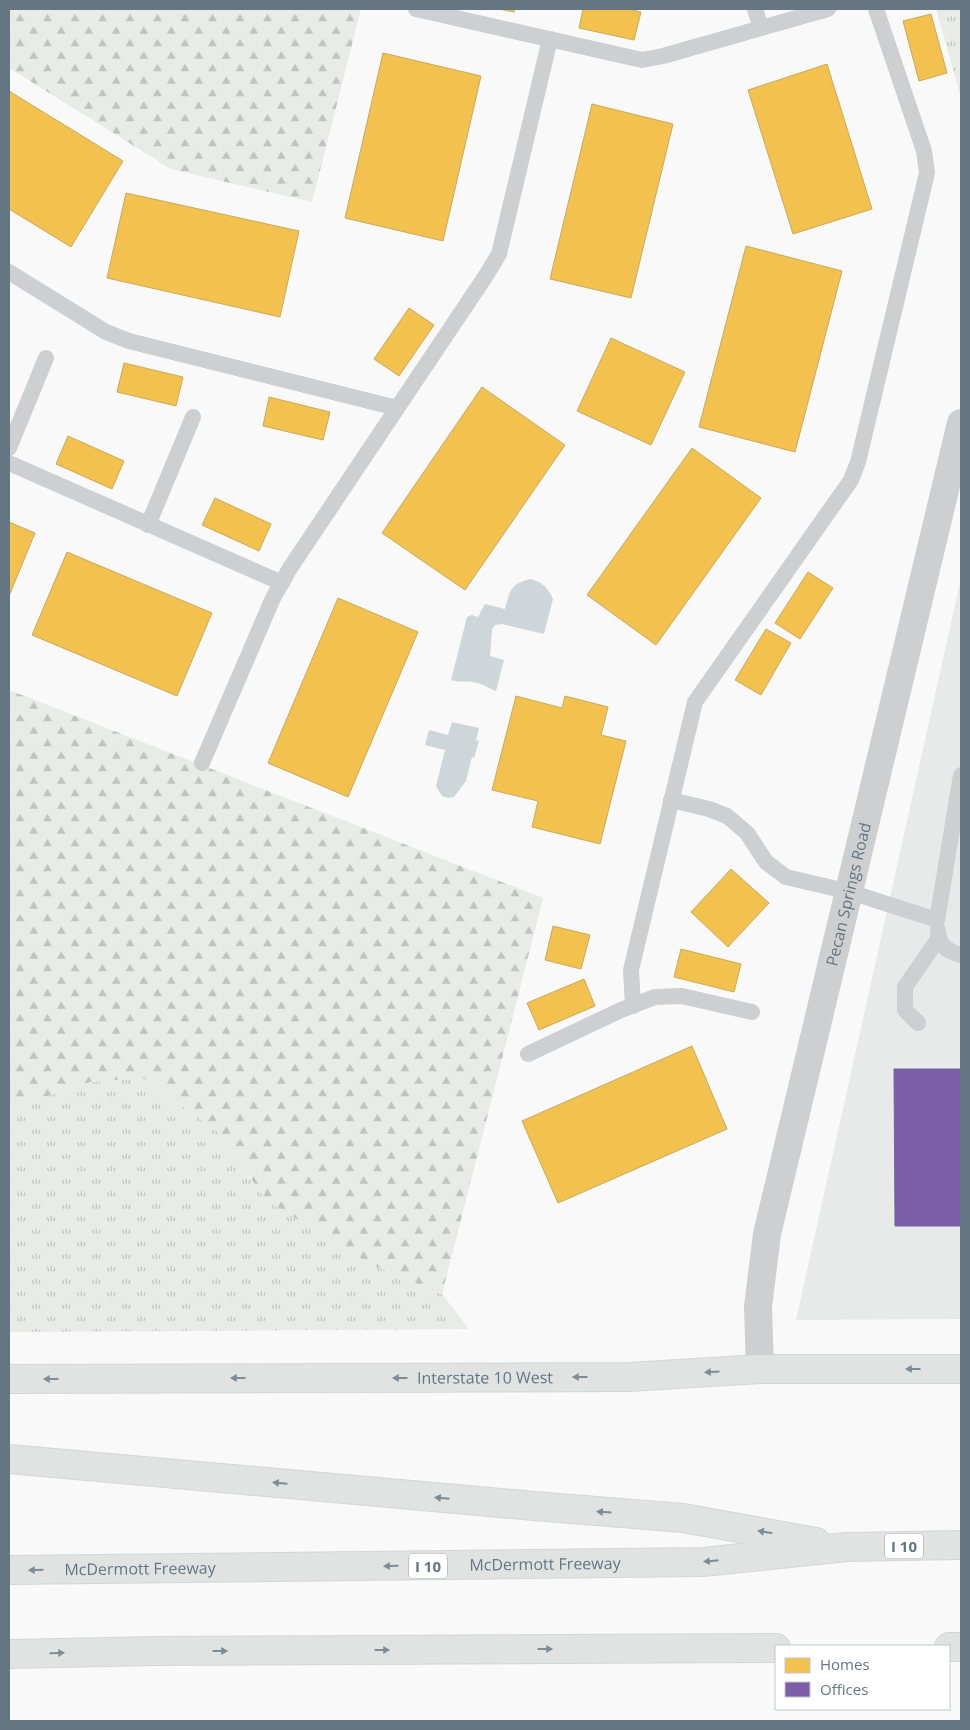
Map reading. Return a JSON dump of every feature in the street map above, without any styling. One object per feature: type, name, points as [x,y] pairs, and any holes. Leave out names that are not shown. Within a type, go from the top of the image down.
[{"type":"main road","name":"Interstate 10 West","points":[[9,1379],[629,1377],[760,1369],[961,1369]]},
{"type":"main road","points":[[9,1459],[683,1518],[847,1547]]},
{"type":"main road","name":"McDermott Freeway","points":[[9,1570],[703,1562],[847,1547],[961,1545]]},
{"type":"main road","points":[[9,1654],[155,1651],[775,1648]]},
{"type":"street","name":"Pecan Springs Road","points":[[760,1369],[758,1307],[767,1234],[961,423]]},
{"type":"lane","points":[[416,9],[642,60],[663,56],[819,10]]},
{"type":"lane","points":[[755,9],[761,28]]},
{"type":"lane","points":[[633,1006],[631,970],[695,702],[851,480],[858,462],[927,173],[924,151],[876,9]]},
{"type":"lane","points":[[202,763],[273,598],[290,568],[488,274],[499,254],[550,39]]},
{"type":"lane","points":[[9,272],[106,332],[129,341],[397,408]]},
{"type":"lane","points":[[9,448],[46,358]]},
{"type":"lane","points":[[148,524],[193,417]]},
{"type":"lane","points":[[9,463],[282,583]]},
{"type":"lane","points":[[918,1023],[905,1010],[905,987],[938,939],[937,920],[961,775]]},
{"type":"lane","points":[[671,800],[710,809],[727,816],[747,833],[766,862],[786,877],[850,892],[937,920]]},
{"type":"lane","points":[[938,939],[950,952],[961,955]]},
{"type":"lane","points":[[528,1054],[655,997],[682,996],[752,1012]]},
{"type":"shaded area","points":[[961,578],[961,1319],[796,1320]]},
{"type":"shaded area","points":[[530,579],[544,586],[553,599],[544,634],[502,624],[495,625],[492,630],[490,656],[504,660],[496,691],[480,684],[451,680],[467,617],[472,615],[478,617],[485,604],[505,609],[512,589],[518,583]]},
{"type":"shaded area","points":[[452,722],[479,728],[476,740],[479,741],[474,758],[472,757],[466,781],[454,797],[448,798],[442,796],[436,786],[445,750],[425,745],[429,730],[448,735]]},
{"type":"green space","points":[[9,9],[361,9],[312,202],[171,169],[9,68]]},
{"type":"green space","points":[[936,9],[961,9],[961,98]]},
{"type":"green space","points":[[9,690],[543,898],[442,1294],[372,1265],[266,1200],[218,1132],[143,1078],[90,1082],[9,1109]]},
{"type":"green space","points":[[143,1078],[218,1132],[266,1200],[372,1265],[442,1294],[469,1329],[9,1332],[9,1109],[90,1082]]},
{"type":"building: Homes","points":[[499,9],[515,9],[514,12]]},
{"type":"building: Homes","points":[[583,9],[628,9],[641,12],[634,40],[579,28]]},
{"type":"building: Homes","points":[[931,14],[947,73],[919,81],[903,21]]},
{"type":"building: Homes","points":[[383,53],[481,76],[443,241],[345,218]]},
{"type":"building: Homes","points":[[827,64],[872,209],[793,234],[748,90]]},
{"type":"building: Homes","points":[[9,91],[123,161],[71,247],[9,209]]},
{"type":"building: Homes","points":[[592,104],[673,124],[631,298],[550,279]]},
{"type":"building: Homes","points":[[126,193],[299,231],[280,317],[107,278]]},
{"type":"building: Homes","points":[[746,246],[842,271],[795,452],[699,427]]},
{"type":"building: Homes","points":[[409,308],[434,325],[399,376],[374,359]]},
{"type":"building: Homes","points":[[611,338],[685,372],[651,445],[577,411]]},
{"type":"building: Homes","points":[[124,363],[183,377],[176,406],[117,392]]},
{"type":"building: Homes","points":[[482,387],[565,445],[465,590],[382,533]]},
{"type":"building: Homes","points":[[269,397],[330,412],[323,440],[263,426]]},
{"type":"building: Homes","points":[[68,436],[124,461],[112,489],[56,464]]},
{"type":"building: Homes","points":[[692,448],[761,498],[656,645],[587,595]]},
{"type":"building: Homes","points":[[215,498],[271,524],[259,551],[202,525]]},
{"type":"building: Homes","points":[[9,522],[35,533],[9,596]]},
{"type":"building: Homes","points":[[67,552],[212,613],[177,696],[32,635]]},
{"type":"building: Homes","points":[[808,572],[833,588],[800,639],[775,623]]},
{"type":"building: Homes","points":[[338,598],[418,632],[348,797],[268,763]]},
{"type":"building: Homes","points":[[766,629],[791,643],[761,695],[735,680]]},
{"type":"building: Homes","points":[[516,696],[562,708],[565,696],[608,707],[601,735],[626,741],[600,844],[532,827],[538,801],[492,790]]},
{"type":"building: Homes","points":[[731,869],[769,903],[728,947],[691,912]]},
{"type":"building: Homes","points":[[553,926],[590,935],[581,969],[545,960]]},
{"type":"building: Homes","points":[[681,949],[741,964],[734,992],[674,977]]},
{"type":"building: Homes","points":[[584,979],[595,1006],[539,1030],[527,1003]]},
{"type":"building: Homes","points":[[692,1046],[727,1129],[558,1203],[522,1121]]},
{"type":"building: Offices","points":[[894,1069],[961,1069],[961,1226],[895,1226]]}]
